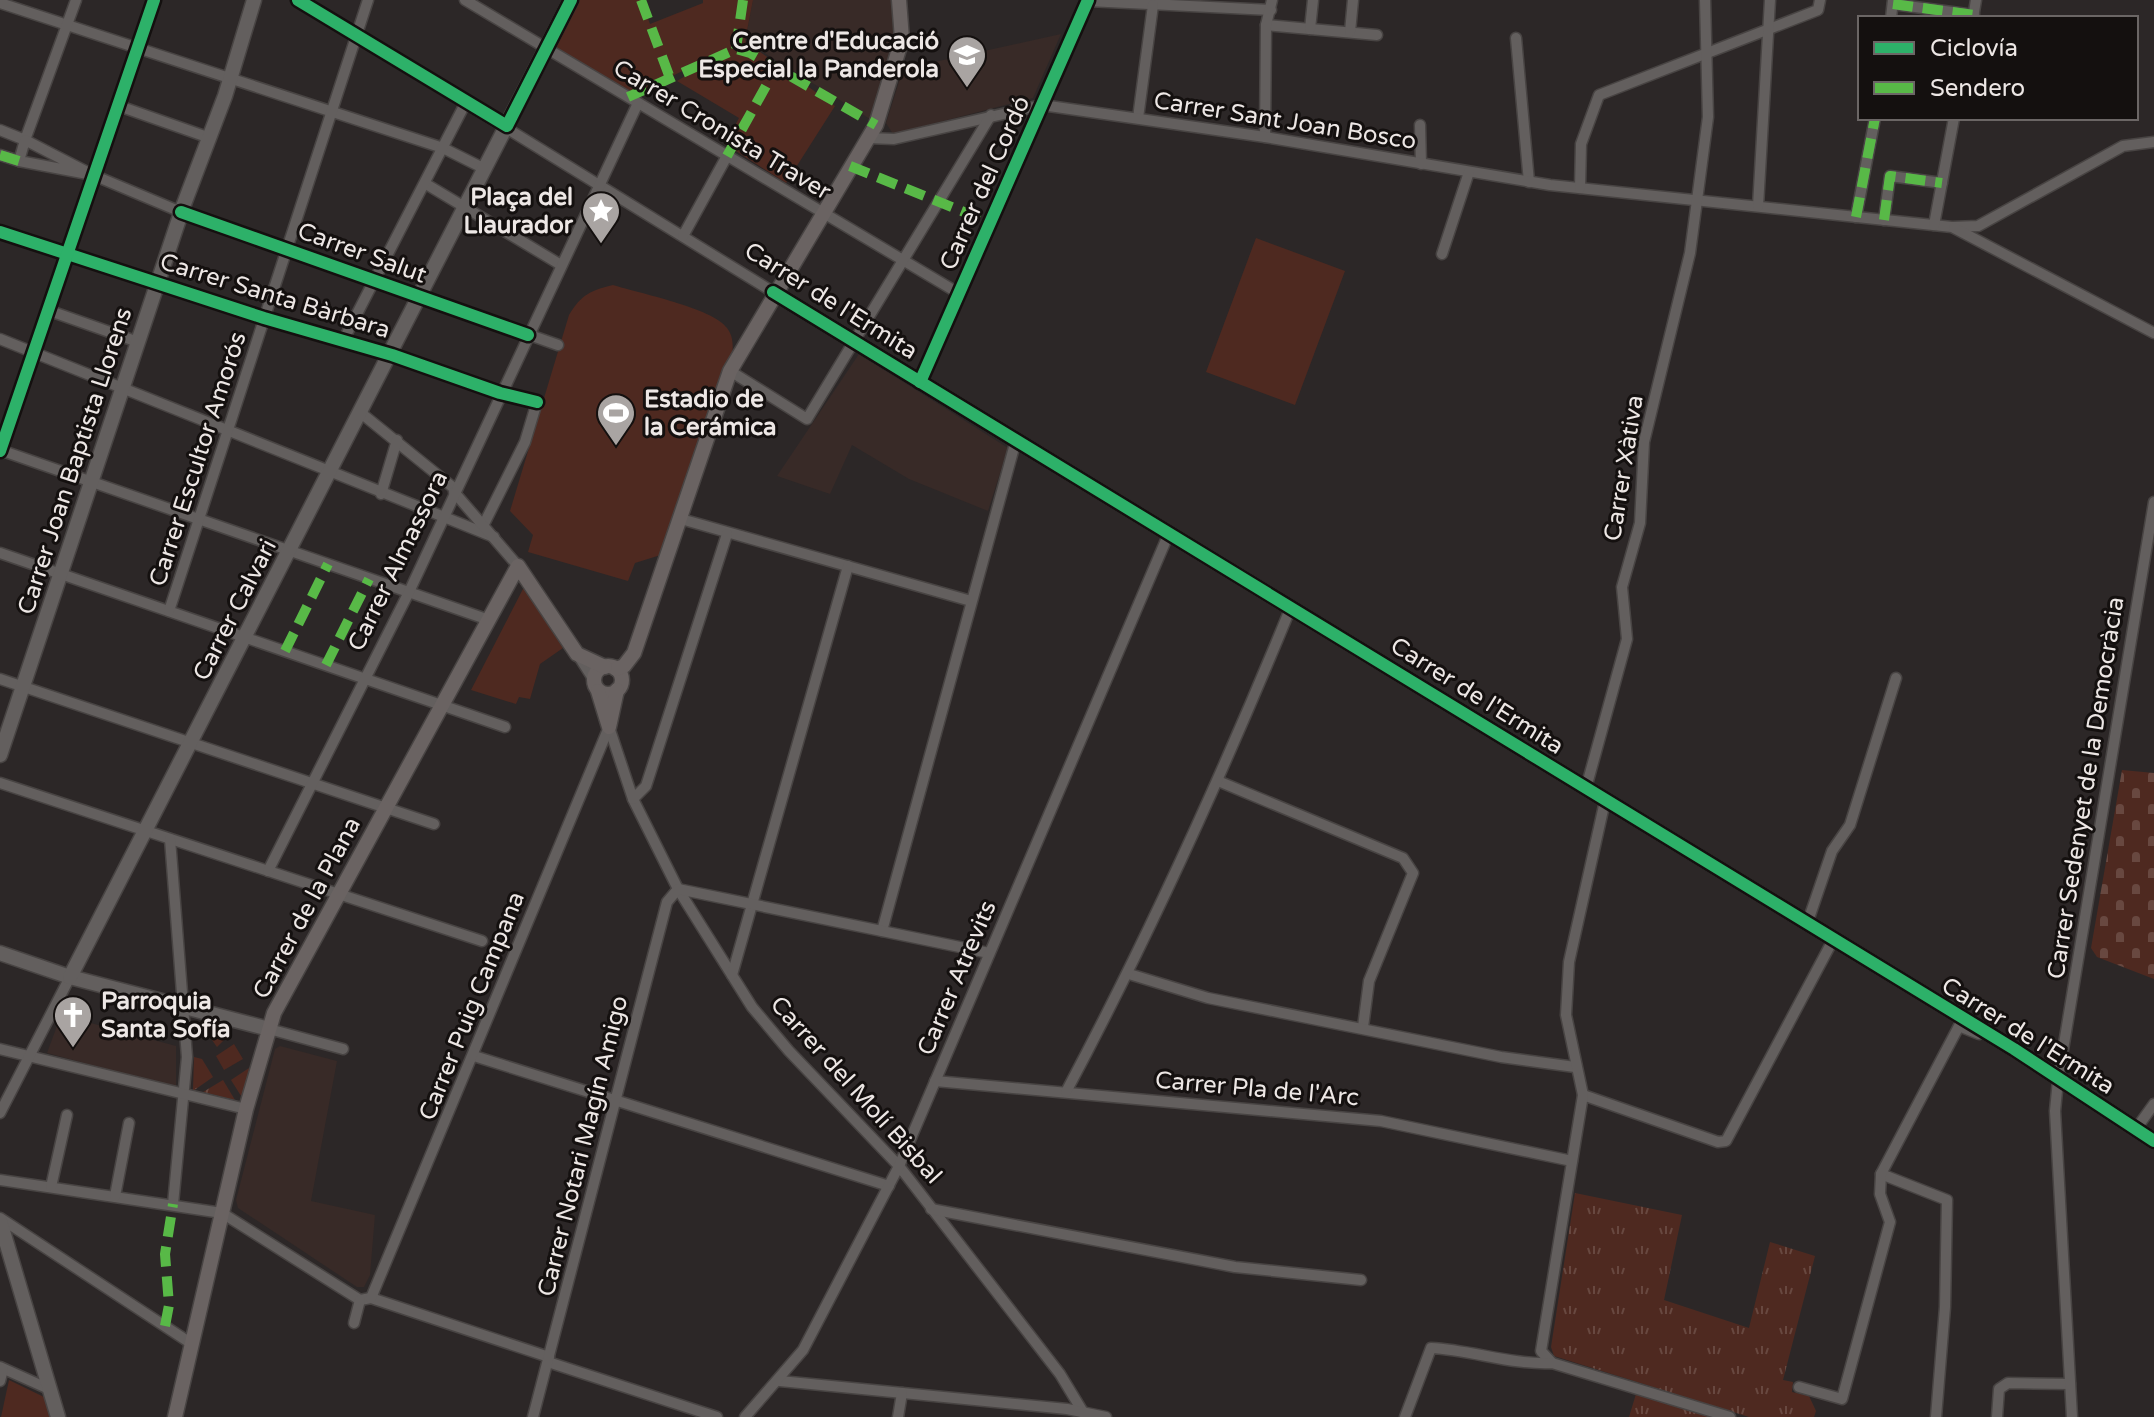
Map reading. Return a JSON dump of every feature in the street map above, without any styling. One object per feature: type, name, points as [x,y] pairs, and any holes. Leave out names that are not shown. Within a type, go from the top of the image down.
[{"type":"main road","points":[[617,690],[610,694],[596,685],[597,671],[624,666],[634,653],[730,371],[773,292],[876,125],[902,39],[899,0]]},
{"type":"main road","name":"Carrer de la Plana","points":[[175,1417],[246,1109],[274,1013],[518,566]]},
{"type":"main road","name":"Carrer del Molí Bisbal","points":[[518,566],[577,654]]},
{"type":"main road","points":[[577,654],[610,668],[622,679],[609,727]]},
{"type":"main road","name":"Carrer del Molí Bisbal","points":[[596,685],[609,727]]},
{"type":"street","points":[[19,161],[76,0]]},
{"type":"street","points":[[154,0],[0,450],[489,620]]},
{"type":"street","name":"Carrer Joan Baptista Llorens","points":[[0,755],[181,212],[230,80],[254,0]]},
{"type":"street","name":"Carrer de l'Ermita","points":[[298,0],[2014,1049],[2154,1141]]},
{"type":"street","name":"Carrer Escultor Amorós","points":[[169,611],[368,0]]},
{"type":"street","name":"Carrer Cronista Traver","points":[[465,0],[960,294]]},
{"type":"street","name":"Carrer Calvari","points":[[0,1113],[392,355],[571,0]]},
{"type":"street","points":[[1310,29],[1313,0]]},
{"type":"street","points":[[1350,32],[1353,0]]},
{"type":"street","name":"Carrer Xàtiva","points":[[1586,788],[1627,639],[1622,587],[1640,523],[1644,442],[1690,253],[1708,117],[1705,0]]},
{"type":"street","points":[[1758,206],[1770,0]]},
{"type":"street","points":[[1580,188],[1581,144],[1599,95],[1818,10],[1820,0]]},
{"type":"street","points":[[1088,1],[1153,5],[1271,5],[1266,25],[1265,137]]},
{"type":"street","name":"Carrer del Cordó","points":[[920,382],[1088,1]]},
{"type":"street","points":[[1893,2],[1968,16]]},
{"type":"street","points":[[0,3],[443,148],[485,169]]},
{"type":"street","points":[[1138,118],[1153,5]]},
{"type":"street","points":[[1266,25],[1377,35]]},
{"type":"street","points":[[1516,38],[1529,182]]},
{"type":"street","points":[[343,341],[466,102]]},
{"type":"street","points":[[426,184],[561,265],[638,103]]},
{"type":"street","name":"Carrer Sant Joan Bosco","points":[[868,138],[894,139],[1042,105],[1265,137],[1529,182],[1952,227]]},
{"type":"street","points":[[119,106],[210,138]]},
{"type":"street","points":[[730,371],[807,419],[991,115]]},
{"type":"street","points":[[1856,217],[1875,120]]},
{"type":"street","points":[[1934,225],[1954,120]]},
{"type":"street","points":[[1420,125],[1421,164]]},
{"type":"street","points":[[0,130],[93,175]]},
{"type":"street","points":[[1952,227],[1978,226],[2123,146],[2154,142]]},
{"type":"street","points":[[0,155],[93,175]]},
{"type":"street","points":[[683,236],[727,156]]},
{"type":"street","points":[[1442,254],[1469,172]]},
{"type":"street","name":"Carrer Salut","points":[[93,175],[181,212],[558,345]]},
{"type":"street","points":[[1884,220],[1890,176],[1942,183]]},
{"type":"street","points":[[1952,227],[2154,333]]},
{"type":"street","name":"Carrer Santa Bàrbara","points":[[0,232],[264,318],[392,355],[500,393],[537,402],[525,442],[483,526]]},
{"type":"street","name":"Carrer Almassora","points":[[268,871],[409,592],[561,265]]},
{"type":"street","points":[[50,311],[138,342]]},
{"type":"street","points":[[0,339],[230,429],[329,474],[494,537]]},
{"type":"street","name":"Carrer del Molí Bisbal","points":[[361,413],[455,490],[518,566]]},
{"type":"street","points":[[381,494],[397,440]]},
{"type":"street","points":[[882,931],[1016,440]]},
{"type":"street","name":"Carrer Sedenyet de la Democràcia","points":[[2072,1417],[2055,1111],[2154,502]]},
{"type":"street","points":[[681,519],[971,601]]},
{"type":"street","name":"Carrer Atrevits","points":[[745,1417],[780,1381],[803,1350],[838,1289],[899,1166],[1169,533]]},
{"type":"street","points":[[633,799],[646,786],[727,534]]},
{"type":"street","points":[[0,553],[505,727]]},
{"type":"street","points":[[732,975],[848,566]]},
{"type":"street","points":[[1066,1092],[1129,974],[1218,781],[1291,607]]},
{"type":"street","name":"Carrer del Molí Bisbal","points":[[577,654],[596,685]]},
{"type":"street","points":[[1807,924],[1832,851],[1850,825],[1896,678]]},
{"type":"street","points":[[0,679],[434,824]]},
{"type":"street","name":"Carrer del Molí Bisbal","points":[[609,727],[633,799],[678,889],[752,1007],[789,1051],[899,1166],[1060,1374],[1085,1415]]},
{"type":"street","name":"Carrer Puig Campana","points":[[354,1323],[474,1056],[609,727]]},
{"type":"street","points":[[1218,781],[1403,858],[1413,873],[1369,981],[1363,1027]]},
{"type":"street","points":[[0,783],[482,941]]},
{"type":"street","points":[[1552,1363],[1541,1351],[1583,1095],[1566,1015],[1569,962],[1605,801]]},
{"type":"street","points":[[170,839],[187,1057],[173,1204]]},
{"type":"street","points":[[678,889],[989,953]]},
{"type":"street","name":"Carrer Notari Magín Amigo","points":[[533,1417],[667,902],[678,889]]},
{"type":"street","points":[[1583,1095],[1718,1142],[1730,1139],[1833,940]]},
{"type":"street","points":[[0,953],[70,977],[343,1049]]},
{"type":"street","points":[[1129,974],[1208,998],[1501,1057],[1575,1067]]},
{"type":"street","points":[[1799,1387],[1842,1399],[1890,1222],[1880,1194],[1881,1174],[1959,1026],[2014,1049]]},
{"type":"street","points":[[0,1049],[246,1109]]},
{"type":"street","points":[[474,1056],[889,1186]]},
{"type":"street","name":"Carrer Pla de l'Arc","points":[[935,1081],[1381,1121],[1572,1161]]},
{"type":"street","points":[[2136,1129],[2154,1104]]},
{"type":"street","points":[[51,1187],[67,1115]]},
{"type":"street","points":[[115,1196],[129,1123]]},
{"type":"street","points":[[1881,1174],[1947,1200],[1949,1228],[1936,1417]]},
{"type":"street","points":[[0,1180],[222,1213],[366,1299],[717,1417]]},
{"type":"street","points":[[931,1209],[1235,1267],[1361,1280]]},
{"type":"street","points":[[0,1219],[192,1344]]},
{"type":"street","points":[[0,1219],[58,1417]]},
{"type":"street","points":[[1405,1417],[1431,1348],[1461,1350],[1532,1364],[1552,1363],[1730,1417]]},
{"type":"street","points":[[0,1381],[2,1368],[49,1389]]},
{"type":"street","points":[[780,1381],[1106,1417]]},
{"type":"street","points":[[1997,1417],[1999,1389],[2008,1383],[2070,1384]]},
{"type":"street","points":[[898,1417],[902,1393]]},
{"type":"shaded area","points":[[753,0],[892,0],[896,39],[870,119],[745,41]]},
{"type":"shaded area","name":"Centre d'Educació Especial la Panderola","points":[[1061,34],[1033,98],[893,134],[886,123],[903,69]]},
{"type":"shaded area","points":[[859,354],[1008,448],[988,511],[909,479],[852,445],[830,494],[777,476]]},
{"type":"shaded area","points":[[61,1015],[176,1046],[176,1088],[47,1053]]},
{"type":"shaded area","points":[[280,1046],[337,1061],[311,1201],[375,1215],[370,1275],[364,1287],[357,1287],[238,1208],[236,1200],[275,1049]]},
{"type":"green space","points":[[576,0],[641,0],[650,24],[703,3],[703,0],[753,0],[745,41],[835,106],[786,183],[725,144],[739,118],[677,81],[731,48],[628,97],[553,46]]},
{"type":"green space","points":[[1256,238],[1345,271],[1295,405],[1206,372]]},
{"type":"green space","name":"Estadio de la Cerámica","points":[[613,285],[707,314],[727,328],[733,346],[732,359],[667,553],[635,563],[628,581],[528,552],[533,535],[510,511],[569,315],[587,294]]},
{"type":"green space","points":[[524,587],[563,648],[540,664],[530,699],[519,697],[516,704],[471,690]]},
{"type":"green space","points":[[2122,770],[2154,773],[2154,979],[2097,957],[2091,948]]},
{"type":"green space","points":[[200,1023],[230,1034],[217,1047]]},
{"type":"green space","points":[[234,1044],[243,1059],[224,1070],[216,1056]]},
{"type":"green space","points":[[194,1057],[202,1059],[213,1077],[193,1091]]},
{"type":"green space","points":[[255,1064],[243,1099],[231,1080]]},
{"type":"green space","points":[[223,1080],[235,1100],[203,1092]]},
{"type":"green space","points":[[1575,1193],[1682,1215],[1664,1300],[1749,1328],[1770,1242],[1815,1256],[1783,1380],[1793,1382],[1792,1392],[1809,1396],[1816,1411],[1814,1417],[1749,1417],[1554,1356],[1551,1347]]},
{"type":"green space","points":[[9,1380],[44,1397],[50,1417],[1,1417]]},
{"type":"green space","points":[[1636,1394],[1712,1417],[1629,1417]]},
{"type":"marked path","points":[[641,0],[670,78]]},
{"type":"marked path","points":[[736,49],[743,0]]},
{"type":"marked path","points":[[1893,4],[1974,15]]},
{"type":"marked path","points":[[628,97],[736,49],[750,53],[876,125]]},
{"type":"marked path","points":[[727,156],[776,68]]},
{"type":"marked path","points":[[1856,217],[1875,120]]},
{"type":"marked path","points":[[0,155],[19,161]]},
{"type":"marked path","points":[[850,166],[991,223]]},
{"type":"marked path","points":[[1884,220],[1890,176],[1942,183]]},
{"type":"marked path","points":[[285,651],[328,564]]},
{"type":"marked path","points":[[326,665],[369,579]]},
{"type":"marked path","points":[[165,1326],[169,1305],[165,1254],[173,1204]]},
{"type":"cycle path","points":[[0,451],[154,0]]},
{"type":"cycle path","points":[[298,0],[507,126],[571,0]]},
{"type":"cycle path","points":[[920,382],[1088,0]]},
{"type":"cycle path","points":[[181,212],[528,335]]},
{"type":"cycle path","points":[[0,232],[264,318],[392,355],[500,393],[537,402]]},
{"type":"cycle path","points":[[773,292],[2014,1049],[2154,1141]]},
{"type":"place","name":"Centre d'Educació Especial la Panderola","points":[[967,89]]},
{"type":"place","name":"Plaça del Llaurador","points":[[601,245]]},
{"type":"place","name":"Estadio de la Cerámica","points":[[616,447]]},
{"type":"place","name":"Parroquia Santa Sofía","points":[[73,1049]]}]
